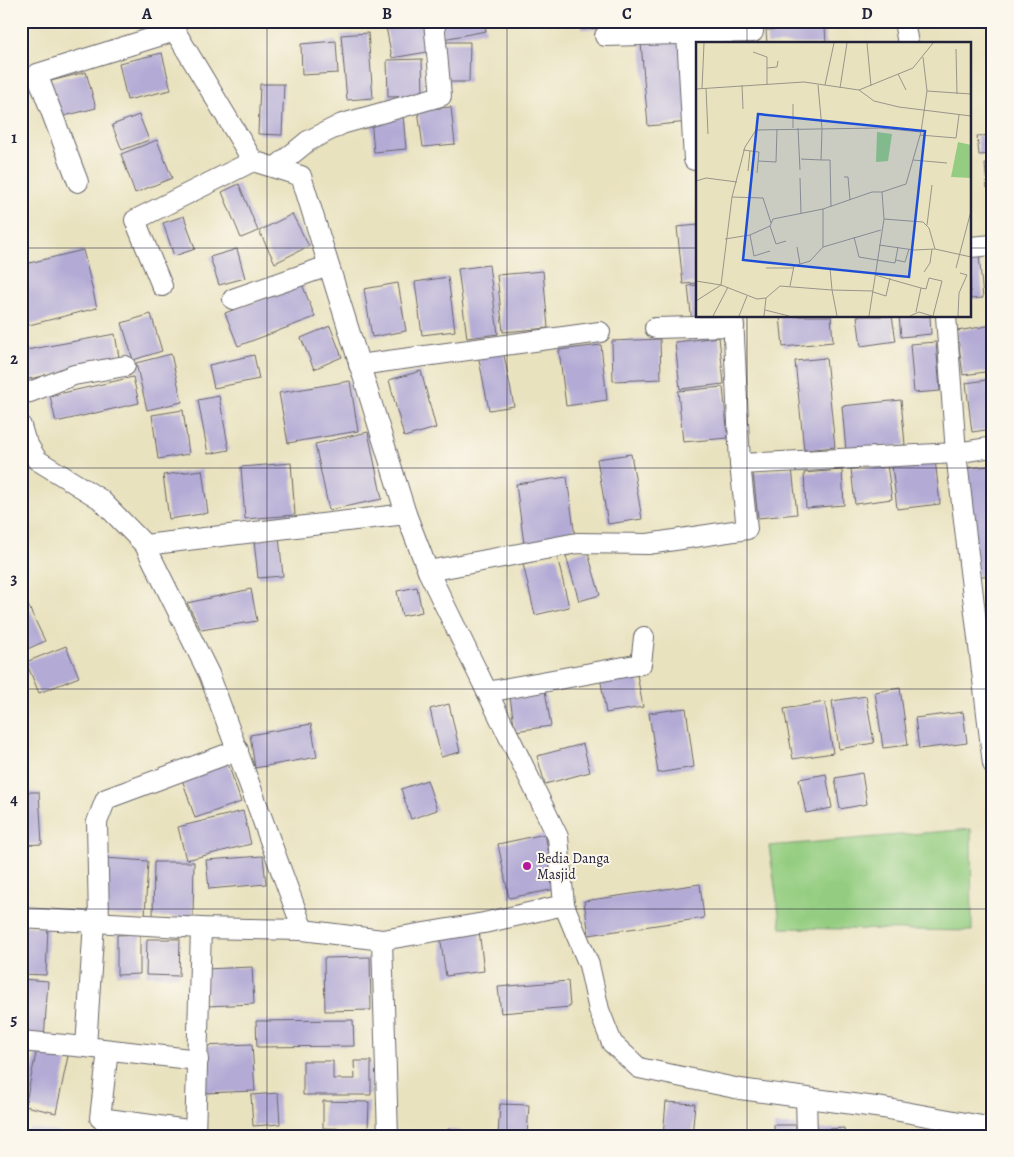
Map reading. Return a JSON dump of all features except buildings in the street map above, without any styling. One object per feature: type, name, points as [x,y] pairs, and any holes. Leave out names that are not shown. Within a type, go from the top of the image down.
[{"type":"street","points":[[276,167],[308,141],[342,124],[441,96],[434,21]]},
{"type":"street","points":[[605,36],[753,32],[753,21]]},
{"type":"street","points":[[904,21],[908,42]]},
{"type":"street","points":[[78,182],[37,74],[174,26],[252,161]]},
{"type":"street","points":[[687,34],[694,160],[696,160]]},
{"type":"street","points":[[162,286],[135,220],[252,161],[302,176],[328,266],[406,514],[428,571],[558,837],[564,905],[588,965],[599,1010],[612,1043],[639,1068],[731,1088],[883,1108],[987,1130]]},
{"type":"street","points":[[972,247],[993,245]]},
{"type":"street","points":[[233,299],[328,266]]},
{"type":"street","points":[[946,318],[956,453],[993,764]]},
{"type":"street","points":[[428,571],[577,543],[648,544],[747,530],[740,464],[734,321],[655,328]]},
{"type":"street","points":[[359,365],[600,332]]},
{"type":"street","points":[[21,393],[30,392],[74,375],[125,366]]},
{"type":"street","points":[[21,426],[25,440],[37,460],[100,499],[145,545],[209,674],[302,930]]},
{"type":"street","points":[[740,464],[956,453],[993,447]]},
{"type":"street","points":[[145,545],[406,514]]},
{"type":"street","points":[[487,692],[641,664],[644,637]]},
{"type":"street","points":[[86,1047],[96,922],[97,822],[106,799],[238,750]]},
{"type":"street","points":[[21,918],[201,928],[302,930],[382,940],[484,924],[564,905]]},
{"type":"street","points":[[108,1050],[100,1118],[195,1133],[201,928]]},
{"type":"street","points":[[382,940],[388,1136]]},
{"type":"street","points":[[21,1041],[198,1060]]},
{"type":"street","points":[[806,1098],[807,1136]]},
{"type":"green space","points":[[971,829],[972,931],[781,928],[769,846]]},
{"type":"place","name":"Bedia Danga Masjid","points":[[527,866]]}]
